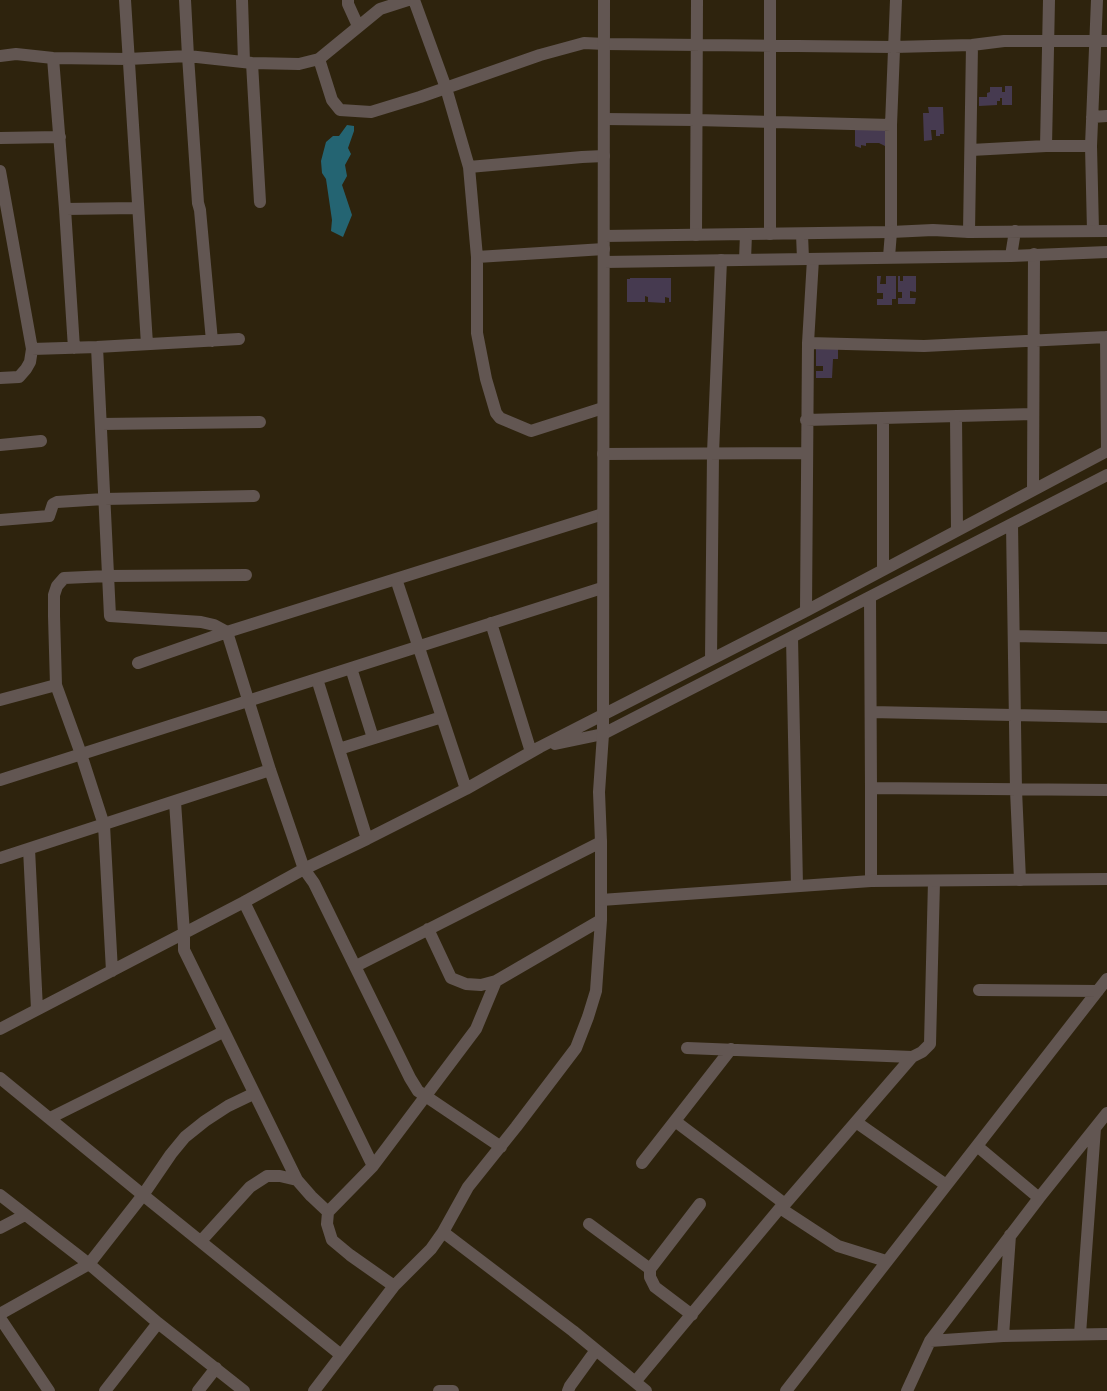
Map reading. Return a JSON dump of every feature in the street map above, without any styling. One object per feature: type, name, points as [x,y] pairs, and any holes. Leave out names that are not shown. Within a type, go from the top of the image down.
[{"type":"street","points":[[125,0],[147,344]]},
{"type":"street","points":[[185,0],[198,203],[212,341]]},
{"type":"street","points":[[242,0],[260,202]]},
{"type":"street","points":[[348,0],[358,26]]},
{"type":"street","points":[[0,56],[16,54],[53,58],[128,59],[188,56],[248,62],[299,64],[319,59],[380,9],[408,0]]},
{"type":"street","points":[[414,0],[446,88],[469,167],[477,257],[477,333],[486,379],[496,413],[500,418],[532,431],[603,408]]},
{"type":"street","points":[[314,1391],[394,1286],[432,1249],[468,1187],[501,1147],[576,1048],[596,991],[601,920],[602,842],[600,792],[603,734],[604,0]]},
{"type":"street","points":[[696,235],[697,0]]},
{"type":"street","points":[[770,0],[770,234]]},
{"type":"street","points":[[889,257],[891,232],[891,125],[896,0]]},
{"type":"street","points":[[1046,146],[1049,0]]},
{"type":"street","points":[[1093,231],[1092,117],[1101,41],[1097,0]]},
{"type":"street","points":[[319,59],[332,100],[340,110],[371,112],[446,88],[540,54],[584,43],[894,47],[972,45],[1004,41],[1101,41]]},
{"type":"street","points":[[969,232],[972,45]]},
{"type":"street","points":[[53,58],[74,348]]},
{"type":"street","points":[[1092,117],[1107,116]]},
{"type":"street","points":[[604,119],[891,125]]},
{"type":"street","points":[[0,138],[60,137]]},
{"type":"street","points":[[971,150],[1091,146]]},
{"type":"street","points":[[469,167],[604,156]]},
{"type":"street","points":[[0,171],[32,349],[30,362],[19,377],[0,378]]},
{"type":"street","points":[[65,209],[137,208]]},
{"type":"street","points":[[604,236],[802,234],[933,230],[969,232],[1107,231]]},
{"type":"street","points":[[1011,256],[1015,231]]},
{"type":"street","points":[[745,260],[746,234]]},
{"type":"street","points":[[802,234],[808,259],[806,611]]},
{"type":"street","points":[[477,257],[604,249]]},
{"type":"street","points":[[604,262],[1011,256],[1107,252]]},
{"type":"street","points":[[1033,490],[1034,254]]},
{"type":"street","points":[[711,659],[713,453],[721,260]]},
{"type":"street","points":[[0,1028],[304,869],[367,839],[602,715],[806,611],[1107,451],[1106,337],[924,346],[808,343]]},
{"type":"street","points":[[32,349],[239,339]]},
{"type":"street","points":[[97,347],[110,616],[201,622],[214,625],[227,632],[270,770],[304,869],[314,883],[410,1078],[418,1091],[501,1147]]},
{"type":"street","points":[[806,420],[1033,414]]},
{"type":"street","points":[[956,416],[957,530]]},
{"type":"street","points":[[883,418],[883,569]]},
{"type":"street","points":[[101,424],[260,422]]},
{"type":"street","points":[[0,445],[41,441]]},
{"type":"street","points":[[603,454],[806,453]]},
{"type":"street","points":[[535,750],[603,734],[1107,475]]},
{"type":"street","points":[[0,520],[49,516],[53,504],[57,502],[104,499],[254,496]]},
{"type":"street","points":[[138,663],[227,632],[602,514]]},
{"type":"street","points":[[1012,524],[1016,790],[1020,880]]},
{"type":"street","points":[[112,971],[104,825],[56,684],[54,595],[57,586],[64,578],[246,575]]},
{"type":"street","points":[[396,579],[466,788]]},
{"type":"street","points":[[0,780],[602,588]]},
{"type":"street","points":[[870,597],[871,881]]},
{"type":"street","points":[[491,623],[535,750]]},
{"type":"street","points":[[1014,636],[1107,638]]},
{"type":"street","points":[[792,637],[797,886]]},
{"type":"street","points":[[351,668],[373,738]]},
{"type":"street","points":[[317,679],[367,839]]},
{"type":"street","points":[[0,700],[56,684]]},
{"type":"street","points":[[871,712],[1107,717]]},
{"type":"street","points":[[339,749],[442,717]]},
{"type":"street","points":[[0,858],[270,770]]},
{"type":"street","points":[[872,788],[1107,790]]},
{"type":"street","points":[[175,802],[184,950],[296,1180],[328,1212]]},
{"type":"street","points":[[356,966],[602,842]]},
{"type":"street","points":[[29,849],[38,1009]]},
{"type":"street","points":[[601,900],[871,881],[1107,878]]},
{"type":"street","points":[[635,1382],[782,1206],[912,1057],[922,1052],[930,1044],[934,881]]},
{"type":"street","points":[[244,902],[373,1166]]},
{"type":"street","points":[[428,929],[451,978],[466,984],[481,985],[496,981],[601,920]]},
{"type":"street","points":[[786,1391],[1107,979]]},
{"type":"street","points":[[394,1286],[350,1256],[332,1240],[327,1224],[328,1212],[373,1166],[476,1029],[496,981]]},
{"type":"street","points":[[979,990],[1098,991]]},
{"type":"street","points":[[50,1118],[223,1032]]},
{"type":"street","points":[[687,1048],[912,1057]]},
{"type":"street","points":[[642,1163],[731,1049]]},
{"type":"street","points":[[0,1078],[341,1355]]},
{"type":"street","points":[[49,1391],[0,1316],[88,1264],[186,1137],[205,1121],[228,1106],[253,1094]]},
{"type":"street","points":[[907,1391],[930,1341],[1010,1235],[1107,1113]]},
{"type":"street","points":[[675,1121],[782,1206],[838,1246],[886,1261]]},
{"type":"street","points":[[856,1122],[946,1185]]},
{"type":"street","points":[[1080,1334],[1095,1128]]},
{"type":"street","points":[[977,1146],[1039,1198]]},
{"type":"street","points":[[201,1241],[250,1187],[266,1176],[280,1176],[296,1180]]},
{"type":"street","points":[[0,1195],[244,1391]]},
{"type":"street","points":[[692,1315],[655,1287],[650,1277],[650,1269],[700,1204]]},
{"type":"street","points":[[0,1228],[25,1216]]},
{"type":"street","points":[[589,1224],[650,1269]]},
{"type":"street","points":[[443,1232],[536,1302],[646,1391]]},
{"type":"street","points":[[1003,1336],[1010,1235]]},
{"type":"street","points":[[105,1391],[158,1323]]},
{"type":"street","points":[[930,1341],[1003,1336],[1107,1334]]},
{"type":"street","points":[[568,1391],[596,1350]]},
{"type":"street","points":[[198,1391],[216,1368]]},
{"type":"street","points":[[439,1391],[453,1391]]},
{"type":"water","points":[[347,125],[354,126],[354,131],[348,148],[351,154],[345,165],[347,176],[342,185],[352,215],[343,237],[331,231],[332,220],[326,179],[322,173],[321,161],[326,142],[333,136],[339,136]]},
{"type":"building","points":[[1005,86],[1012,86],[1012,105],[1002,105],[1002,98],[1000,98],[1000,101],[997,101],[997,105],[979,106],[979,97],[987,97],[990,87],[1002,87],[1002,92],[1005,92]]},
{"type":"building","points":[[928,107],[943,107],[944,134],[936,136],[936,130],[931,130],[932,140],[924,141],[923,113],[929,113]]},
{"type":"building","points":[[855,129],[885,129],[885,146],[879,143],[866,143],[866,146],[861,145],[861,148],[855,146]]},
{"type":"building","points":[[877,276],[881,276],[880,284],[886,284],[886,276],[896,276],[896,299],[892,299],[892,305],[877,305],[877,299],[883,299],[883,293],[877,293]]},
{"type":"building","points":[[898,276],[900,276],[900,281],[903,281],[903,276],[916,276],[916,292],[910,291],[910,298],[916,298],[915,304],[898,304],[898,298],[902,298],[902,292],[898,292]]},
{"type":"building","points":[[671,278],[671,302],[669,302],[669,298],[665,297],[665,303],[648,302],[648,297],[645,296],[645,302],[627,302],[627,279]]},
{"type":"building","points":[[816,349],[838,349],[838,359],[833,359],[832,378],[816,378],[816,371],[823,371],[823,366],[816,366]]}]
